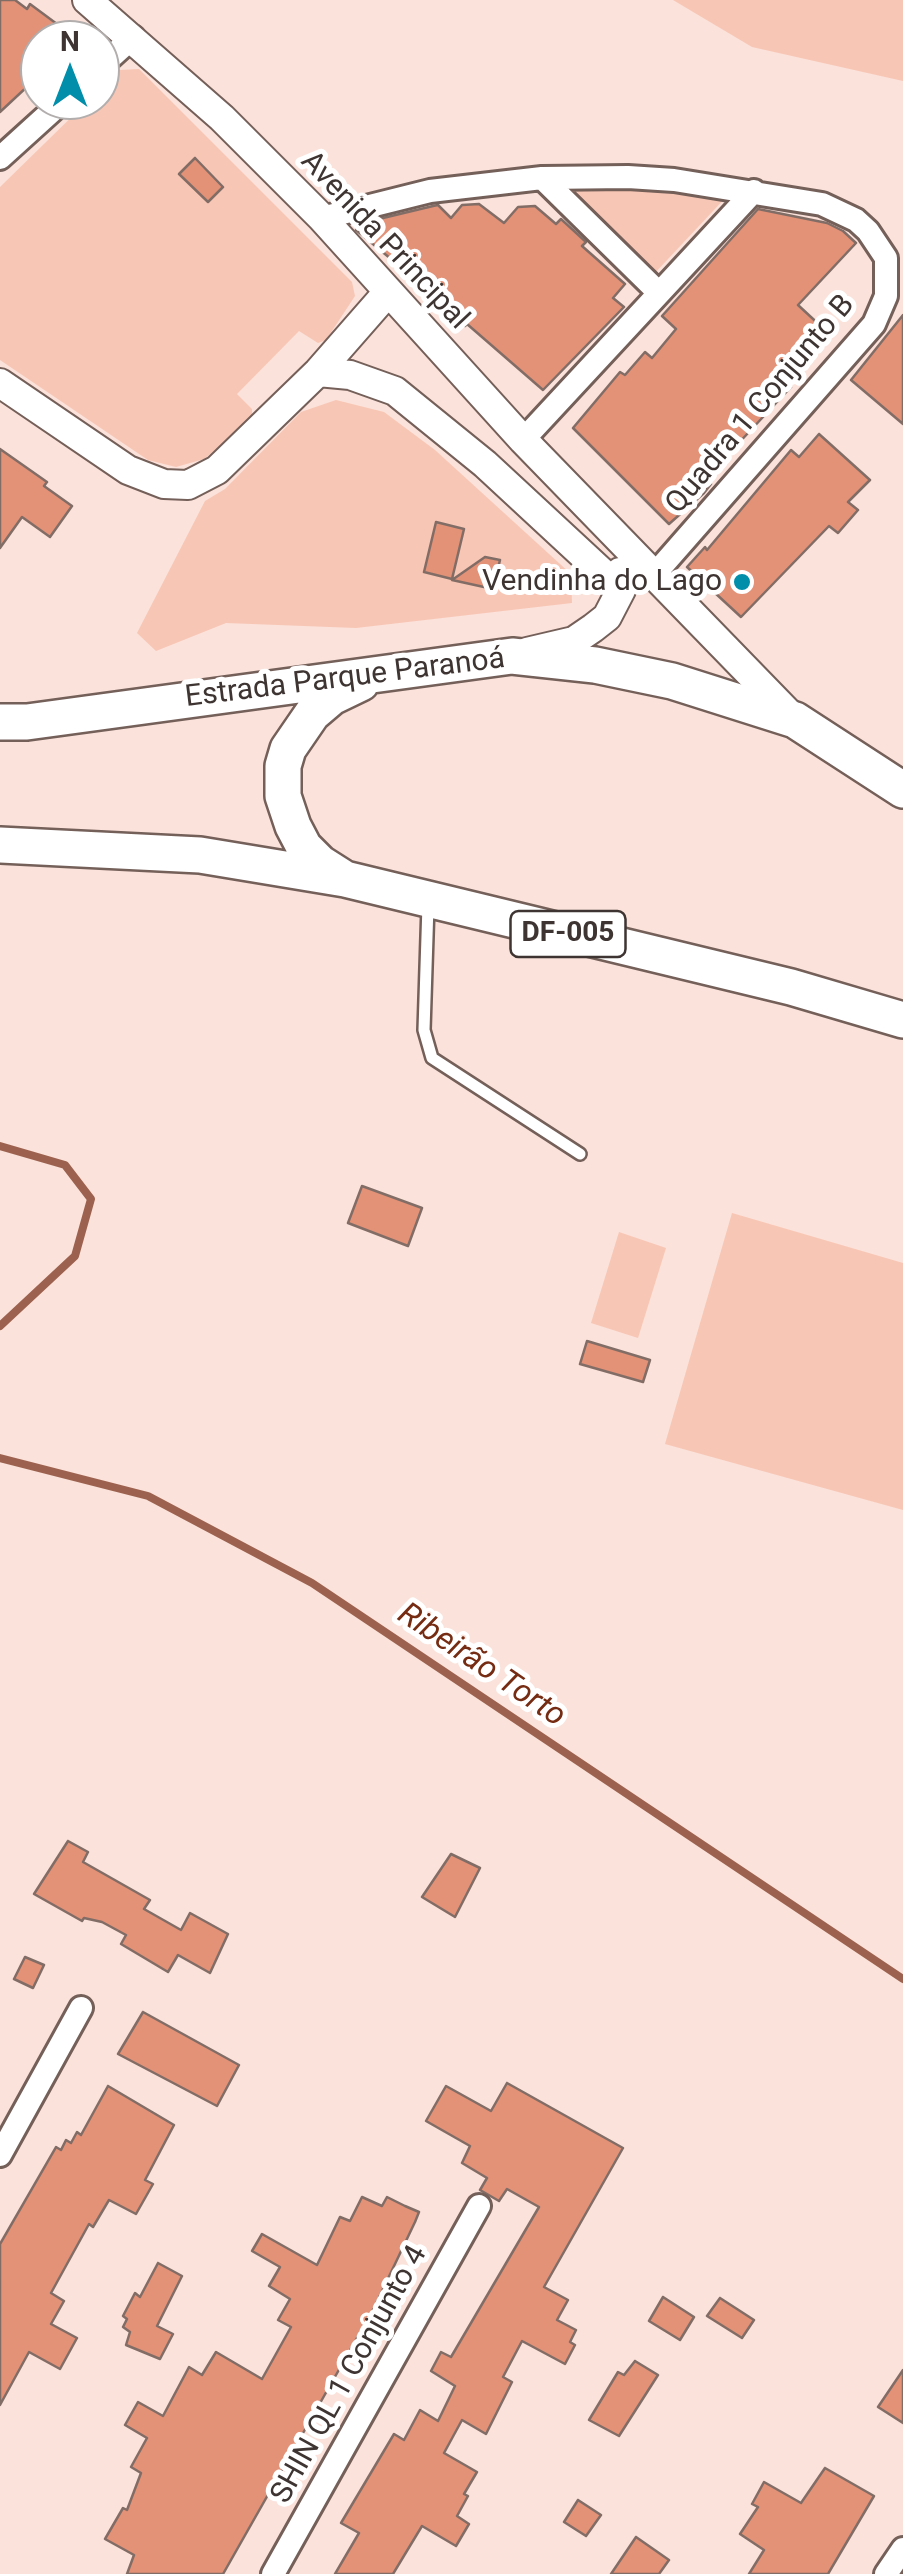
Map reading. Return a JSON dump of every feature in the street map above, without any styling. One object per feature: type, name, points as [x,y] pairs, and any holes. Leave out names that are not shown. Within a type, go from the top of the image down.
[{"type":"main road","name":"Estrada Parque Paranoá","points":[[0,722],[27,722],[512,656],[595,665],[672,681],[795,720],[903,790]]},
{"type":"main road","points":[[345,880],[304,847],[292,826],[283,796],[283,766],[288,748],[312,714],[332,697],[380,673]]},
{"type":"main road","name":"DF-005","points":[[0,845],[200,855],[345,880],[792,987],[903,1020]]},
{"type":"main road","points":[[792,987],[903,998]]},
{"type":"street","name":"Avenida Principal","points":[[87,0],[222,118],[322,218],[522,440],[795,720]]},
{"type":"street","points":[[120,49],[133,37]]},
{"type":"street","points":[[0,158],[42,120]]},
{"type":"street","points":[[542,178],[658,292]]},
{"type":"street","name":"Quadra 1 Conjunto B","points":[[322,218],[430,191],[542,178],[644,178],[754,191],[822,204],[856,220],[880,245],[886,258],[884,306],[861,338],[654,576]]},
{"type":"street","points":[[522,440],[754,191]]},
{"type":"street","points":[[0,383],[146,480],[188,485],[217,470],[318,372],[388,292]]},
{"type":"street","points":[[318,372],[350,376],[395,391],[485,464],[620,590]]},
{"type":"street","points":[[512,656],[574,641],[607,616],[620,590],[618,541]]},
{"type":"street","points":[[0,2156],[81,2008]]},
{"type":"street","name":"SHIN QL 1 Conjunto 4","points":[[274,2574],[480,2206]]},
{"type":"street","points":[[886,2574],[903,2549]]},
{"type":"lane","points":[[428,901],[424,1030],[432,1058],[580,1154]]},
{"type":"shaded area","points":[[673,0],[903,0],[903,81],[752,47]]},
{"type":"shaded area","points":[[139,69],[352,282],[355,296],[326,340],[318,343],[299,331],[237,394],[252,409],[252,420],[204,459],[176,467],[148,460],[0,360],[0,187],[69,120],[120,120],[120,70]]},
{"type":"shaded area","points":[[562,185],[728,195],[653,275]]},
{"type":"shaded area","points":[[336,400],[384,412],[435,450],[571,574],[572,603],[356,628],[226,623],[156,651],[137,633],[205,501],[225,489],[301,412]]},
{"type":"shaded area","points":[[732,1213],[903,1263],[903,1510],[665,1444]]},
{"type":"shaded area","points":[[619,1232],[666,1248],[638,1338],[591,1323]]},
{"type":"building","points":[[0,0],[15,0],[27,9],[30,4],[52,20],[20,20],[20,93],[0,112]]},
{"type":"building","points":[[195,158],[223,187],[208,202],[179,174]]},
{"type":"building","points":[[479,204],[504,223],[518,207],[535,206],[556,224],[561,219],[586,242],[582,246],[625,284],[613,298],[624,307],[543,390],[439,304],[400,261],[397,264],[356,230],[358,224],[438,205],[451,218],[462,205]]},
{"type":"building","points":[[758,209],[827,223],[856,243],[798,305],[826,331],[819,338],[825,343],[788,385],[791,387],[721,462],[724,464],[704,493],[669,524],[573,428],[620,372],[625,375],[645,352],[652,358],[676,329],[662,316]]},
{"type":"building","points":[[903,315],[903,424],[851,380]]},
{"type":"building","points":[[819,434],[870,480],[848,502],[858,510],[838,533],[829,526],[741,617],[687,567],[705,547],[707,550],[791,450],[799,457]]},
{"type":"building","points":[[0,449],[47,482],[44,486],[72,506],[50,537],[22,517],[0,548]]},
{"type":"building","points":[[436,522],[464,529],[452,579],[424,572]]},
{"type":"building","points":[[485,557],[500,560],[493,589],[452,580]]},
{"type":"building","points":[[362,1186],[422,1208],[408,1246],[348,1223]]},
{"type":"building","points":[[587,1341],[650,1360],[643,1382],[580,1364]]},
{"type":"building","points":[[68,1841],[88,1852],[83,1862],[150,1900],[144,1909],[181,1930],[190,1913],[228,1934],[210,1973],[178,1955],[168,1972],[121,1944],[126,1935],[102,1922],[84,1918],[82,1921],[34,1894]]},
{"type":"building","points":[[451,1854],[480,1868],[455,1917],[422,1897]]},
{"type":"building","points":[[25,1957],[44,1965],[33,1988],[14,1979]]},
{"type":"building","points":[[143,2012],[239,2065],[217,2106],[118,2054]]},
{"type":"building","points":[[507,2083],[623,2148],[544,2287],[568,2300],[557,2320],[576,2330],[570,2342],[575,2345],[565,2364],[522,2341],[503,2377],[512,2382],[486,2434],[462,2420],[444,2453],[477,2472],[457,2516],[469,2524],[456,2546],[422,2526],[393,2574],[335,2574],[359,2533],[341,2523],[394,2434],[404,2440],[420,2410],[438,2421],[455,2386],[431,2371],[441,2352],[451,2357],[539,2207],[507,2189],[499,2201],[480,2190],[487,2178],[462,2163],[470,2146],[426,2121],[446,2086],[491,2111]]},
{"type":"building","points":[[108,2086],[174,2125],[145,2180],[153,2184],[136,2214],[109,2200],[93,2227],[89,2224],[51,2293],[64,2301],[51,2324],[77,2338],[60,2369],[29,2352],[0,2405],[0,2244],[56,2147],[61,2150],[66,2140],[71,2143],[77,2132],[81,2135]]},
{"type":"building","points":[[362,2197],[382,2206],[387,2197],[419,2212],[374,2308],[223,2574],[127,2574],[134,2555],[105,2539],[123,2508],[127,2510],[141,2473],[131,2467],[147,2438],[125,2425],[138,2402],[163,2416],[189,2367],[202,2375],[216,2352],[262,2379],[291,2327],[278,2320],[290,2299],[269,2286],[280,2267],[252,2251],[262,2234],[317,2265],[340,2217],[350,2221]]},
{"type":"building","points":[[158,2263],[182,2276],[157,2326],[173,2334],[160,2359],[126,2345],[130,2332],[123,2327],[127,2319],[123,2316],[135,2293],[140,2297]]},
{"type":"building","points":[[663,2297],[694,2317],[680,2340],[649,2321]]},
{"type":"building","points":[[720,2298],[754,2320],[742,2338],[707,2316]]},
{"type":"building","points":[[635,2361],[658,2375],[619,2436],[589,2420],[618,2372],[624,2375]]},
{"type":"building","points":[[903,2370],[903,2423],[878,2407]]},
{"type":"building","points":[[825,2468],[874,2496],[828,2574],[749,2574],[764,2550],[740,2534],[758,2507],[752,2504],[764,2482],[801,2503]]},
{"type":"building","points":[[578,2500],[601,2515],[586,2536],[564,2522]]},
{"type":"building","points":[[636,2537],[669,2560],[659,2574],[611,2574]]},
{"type":"waterway","name":"Ribeirão Torto","points":[[0,1146],[65,1165],[91,1199],[75,1256],[0,1326]]},
{"type":"waterway","name":"Ribeirão Torto","points":[[0,1458],[148,1496],[312,1583],[903,1979]]},
{"type":"place","name":"Vendinha do Lago","points":[[742,582]]}]
